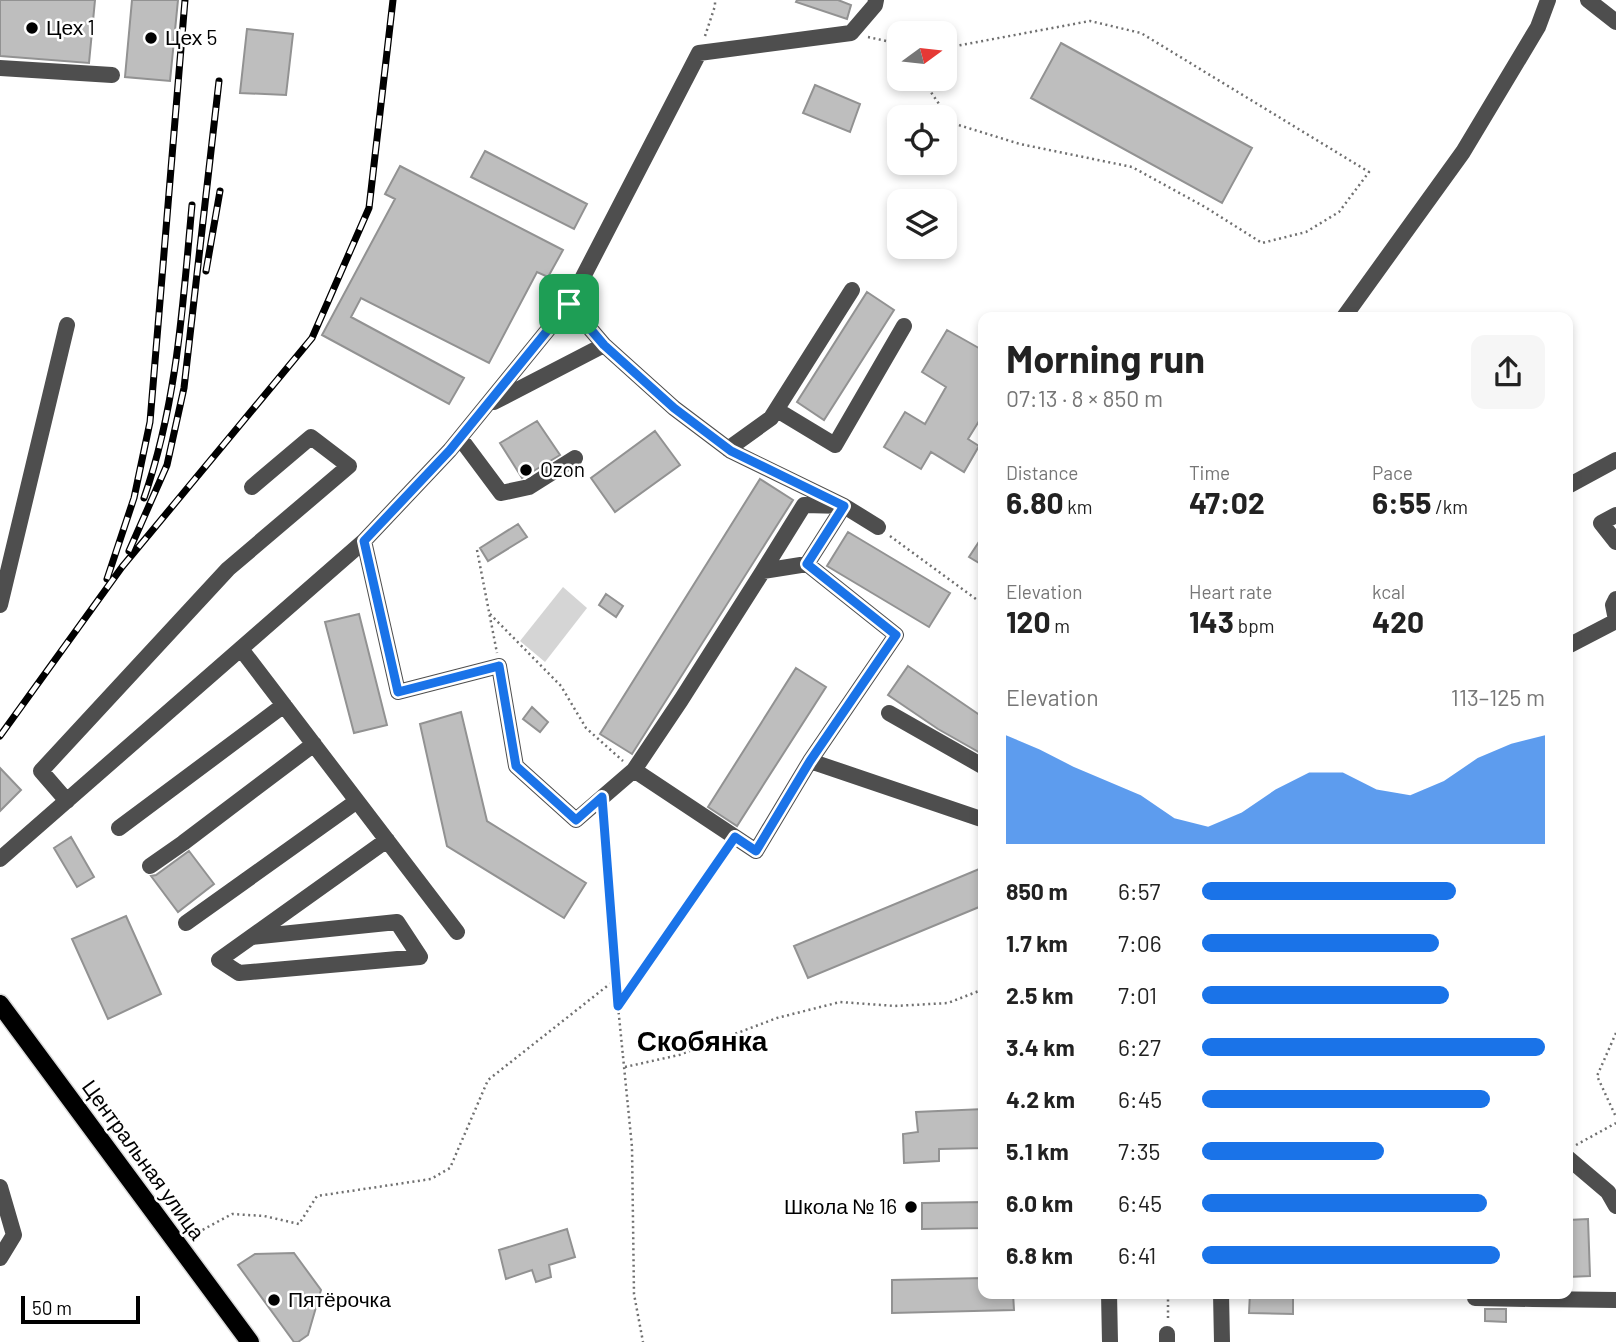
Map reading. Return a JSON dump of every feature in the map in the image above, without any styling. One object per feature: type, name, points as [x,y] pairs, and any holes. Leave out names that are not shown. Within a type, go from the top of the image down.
[{"type":"main road","name":"Центральная улица","points":[[0,1004],[250,1342]]},
{"type":"street","points":[[0,859],[364,541],[460,438],[569,304],[699,53],[851,33],[875,5],[876,0]]},
{"type":"street","points":[[1348,312],[1463,152],[1538,27],[1548,0]]},
{"type":"street","points":[[1588,0],[1616,22]]},
{"type":"street","points":[[0,68],[112,75]]},
{"type":"street","points":[[728,449],[771,418],[852,290]]},
{"type":"street","points":[[569,304],[604,345],[674,408],[728,449],[844,506],[878,527]]},
{"type":"street","points":[[0,605],[67,325]]},
{"type":"street","points":[[777,410],[835,445],[904,326]]},
{"type":"street","points":[[487,405],[604,345]]},
{"type":"street","points":[[67,801],[41,771],[228,569],[349,466],[311,437],[252,487]]},
{"type":"street","points":[[460,438],[501,493],[529,487],[575,458]]},
{"type":"street","points":[[1573,483],[1616,460]]},
{"type":"street","points":[[364,541],[398,692],[499,666],[516,766],[576,820],[634,770],[804,505],[844,506]]},
{"type":"street","points":[[807,564],[844,506]]},
{"type":"street","points":[[1616,515],[1601,523],[1616,542]]},
{"type":"street","points":[[634,770],[756,851],[810,761],[896,635],[807,564],[762,571]]},
{"type":"street","points":[[1573,643],[1616,620],[1613,605],[1616,599]]},
{"type":"street","points":[[241,649],[457,932]]},
{"type":"street","points":[[119,828],[284,705]]},
{"type":"street","points":[[889,713],[978,764]]},
{"type":"street","points":[[149,866],[314,744]]},
{"type":"street","points":[[810,761],[978,818]]},
{"type":"street","points":[[186,923],[357,801]]},
{"type":"street","points":[[251,937],[397,922],[420,957],[239,973],[219,960],[251,937],[387,840]]},
{"type":"street","points":[[1573,1154],[1608,1192],[1616,1206]]},
{"type":"street","points":[[0,1187],[14,1235],[0,1258]]},
{"type":"street","points":[[1573,1298],[1616,1300]]},
{"type":"street","points":[[1110,1299],[1110,1342]]},
{"type":"street","points":[[1222,1299],[1222,1342]]},
{"type":"path","points":[[699,53],[715,0]]},
{"type":"path","points":[[930,91],[953,123],[1020,144],[1132,167],[1205,207],[1262,243],[1306,232],[1339,212],[1369,172],[1141,33],[1090,21],[957,46]]},
{"type":"path","points":[[851,33],[887,41]]},
{"type":"path","points":[[878,527],[978,600]]},
{"type":"path","points":[[477,550],[499,666]]},
{"type":"path","points":[[490,614],[561,686],[586,728],[634,770]]},
{"type":"path","points":[[602,797],[632,1147],[634,1293],[643,1342]]},
{"type":"path","points":[[618,1006],[735,837]]},
{"type":"path","points":[[193,1235],[232,1214],[264,1216],[299,1224],[317,1196],[431,1180],[450,1168],[488,1080],[616,979]]},
{"type":"path","points":[[624,1067],[679,1055],[777,1018],[840,1002],[895,1006],[948,1003],[978,991]]},
{"type":"path","points":[[1616,1032],[1597,1076],[1616,1117]]},
{"type":"path","points":[[1573,1151],[1616,1123]]},
{"type":"path","points":[[1167,1338],[1168,1299]]},
{"type":"shaded area","points":[[563,587],[587,608],[545,662],[520,641]]},
{"type":"building","name":"Цех 1","points":[[0,0],[95,0],[89,63],[0,56]]},
{"type":"building","name":"Цех 5","points":[[132,0],[178,0],[170,81],[125,77]]},
{"type":"building","points":[[838,0],[851,5],[847,19],[796,2]]},
{"type":"building","points":[[247,29],[293,34],[286,95],[240,93]]},
{"type":"building","points":[[1061,43],[1252,148],[1222,203],[1031,98]]},
{"type":"building","points":[[815,85],[860,104],[850,132],[803,113]]},
{"type":"building","points":[[485,151],[587,204],[574,229],[471,177]]},
{"type":"building","points":[[400,166],[563,250],[548,277],[537,272],[489,363],[361,298],[351,317],[464,378],[449,404],[322,335],[395,199],[385,194]]},
{"type":"building","points":[[867,292],[894,310],[824,420],[797,402]]},
{"type":"building","points":[[947,330],[978,348],[978,423],[968,439],[978,448],[964,472],[931,452],[921,469],[884,447],[905,412],[925,424],[946,387],[922,372]]},
{"type":"building","points":[[537,421],[560,455],[522,478],[500,443]]},
{"type":"building","points":[[655,431],[680,465],[615,512],[591,478]]},
{"type":"building","points":[[760,479],[793,500],[632,754],[600,734]]},
{"type":"building","points":[[518,524],[527,537],[488,561],[480,548]]},
{"type":"building","points":[[848,532],[950,593],[929,627],[827,566]]},
{"type":"building","points":[[978,543],[978,562],[969,557]]},
{"type":"building","points":[[606,594],[623,606],[616,617],[599,605]]},
{"type":"building","points":[[359,614],[387,725],[354,733],[325,622]]},
{"type":"building","points":[[908,666],[978,714],[978,752],[938,729],[888,695]]},
{"type":"building","points":[[796,668],[826,687],[737,826],[708,807]]},
{"type":"building","points":[[532,707],[548,722],[540,732],[523,719]]},
{"type":"building","points":[[461,712],[487,821],[586,883],[564,918],[447,846],[420,724]]},
{"type":"building","points":[[0,768],[21,790],[0,811]]},
{"type":"building","points":[[71,837],[94,877],[77,887],[54,848]]},
{"type":"building","points":[[189,851],[214,884],[178,912],[151,876]]},
{"type":"building","points":[[978,869],[978,907],[808,978],[794,946]]},
{"type":"building","points":[[126,916],[161,994],[108,1019],[72,939]]},
{"type":"building","points":[[978,1109],[978,1148],[939,1149],[939,1161],[904,1163],[903,1134],[918,1132],[916,1112]]},
{"type":"building","points":[[978,1202],[978,1228],[922,1229],[922,1203]]},
{"type":"building","points":[[1588,1219],[1590,1276],[1573,1277],[1573,1220]]},
{"type":"building","points":[[567,1229],[575,1257],[549,1265],[551,1277],[536,1282],[532,1270],[506,1279],[499,1250]]},
{"type":"building","points":[[294,1253],[321,1290],[308,1335],[298,1342],[294,1342],[238,1265],[255,1254]]},
{"type":"building","points":[[978,1278],[978,1299],[1013,1299],[1014,1310],[892,1313],[892,1280]]},
{"type":"building","points":[[1250,1299],[1293,1299],[1293,1314],[1249,1313]]},
{"type":"building","points":[[1485,1309],[1506,1309],[1506,1322],[1485,1321]]},
{"type":"railway","points":[[107,579],[134,498],[150,422],[185,0]]},
{"type":"railway","points":[[0,736],[122,567],[312,338],[369,208],[393,0]]},
{"type":"railway","points":[[129,551],[167,465],[184,388],[219,81]]},
{"type":"railway","points":[[206,271],[220,191]]},
{"type":"railway","points":[[144,498],[171,390],[182,316],[192,205]]},
{"type":"place","name":"Цех 1","points":[[32,28]]},
{"type":"place","name":"Цех 5","points":[[151,38]]},
{"type":"place","name":"Ozon","points":[[526,470]]},
{"type":"place","name":"Школа № 16","points":[[911,1207]]},
{"type":"place","name":"Пятёрочка","points":[[274,1300]]},
{"type":"district","name":"Скобянка","points":[[702,1041]]},
{"type":"route","points":[[569,304],[604,345],[674,408],[731,451],[844,506],[807,564],[896,635],[810,761],[756,851],[735,837],[618,1006],[602,797],[576,820],[516,766],[499,666],[398,692],[364,541],[450,450],[569,304]]}]
